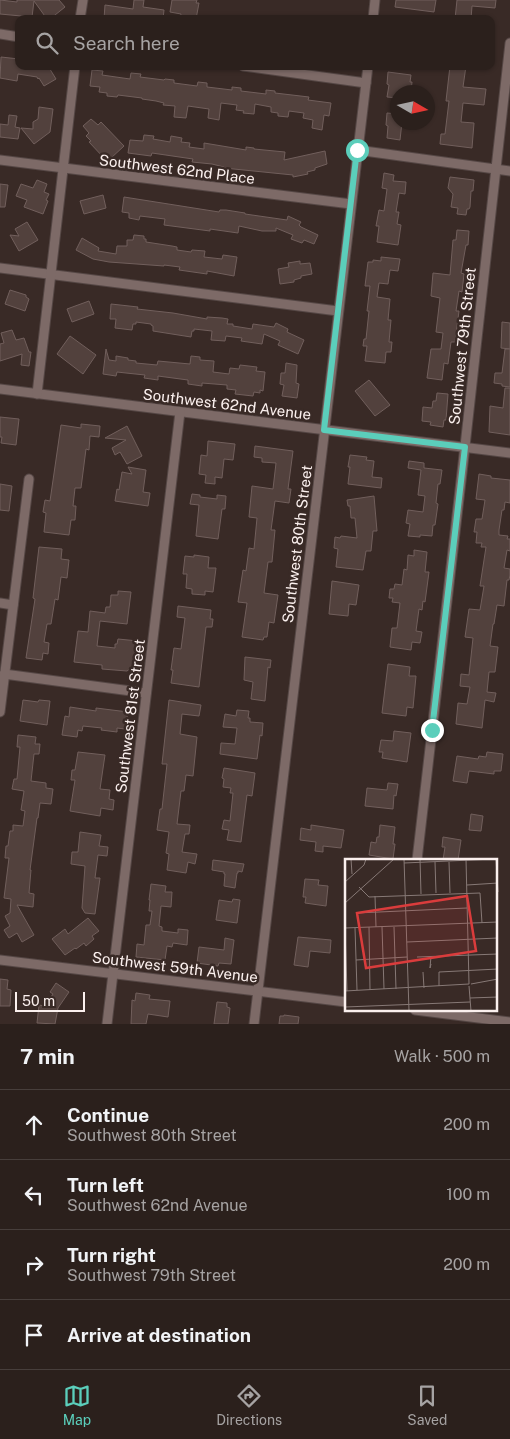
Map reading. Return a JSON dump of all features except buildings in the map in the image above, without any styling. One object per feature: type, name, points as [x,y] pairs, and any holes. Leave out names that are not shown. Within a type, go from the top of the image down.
[{"type":"street","points":[[81,15],[83,0]]},
{"type":"street","points":[[373,15],[375,0]]},
{"type":"street","points":[[0,34],[15,36]]},
{"type":"street","name":"Southwest 79th Street","points":[[417,859],[510,43]]},
{"type":"street","points":[[37,394],[75,70]]},
{"type":"street","points":[[272,70],[366,83]]},
{"type":"street","name":"Southwest 80th Street","points":[[254,1024],[368,70]]},
{"type":"street","points":[[357,150],[510,170]]},
{"type":"street","name":"Southwest 62nd Place","points":[[0,160],[351,204]]},
{"type":"street","points":[[0,268],[338,311]]},
{"type":"street","name":"Southwest 62nd Avenue","points":[[0,389],[510,453]]},
{"type":"street","name":"Southwest 81st Street","points":[[107,1024],[180,412]]},
{"type":"street","points":[[0,712],[30,479]]},
{"type":"street","points":[[0,603],[13,605]]},
{"type":"street","points":[[4,674],[146,693]]},
{"type":"street","name":"Southwest 59th Avenue","points":[[0,960],[345,1002]]},
{"type":"street","points":[[431,1012],[510,1022]]},
{"type":"route","points":[[357,150],[324,430],[465,447],[432,730]]}]
